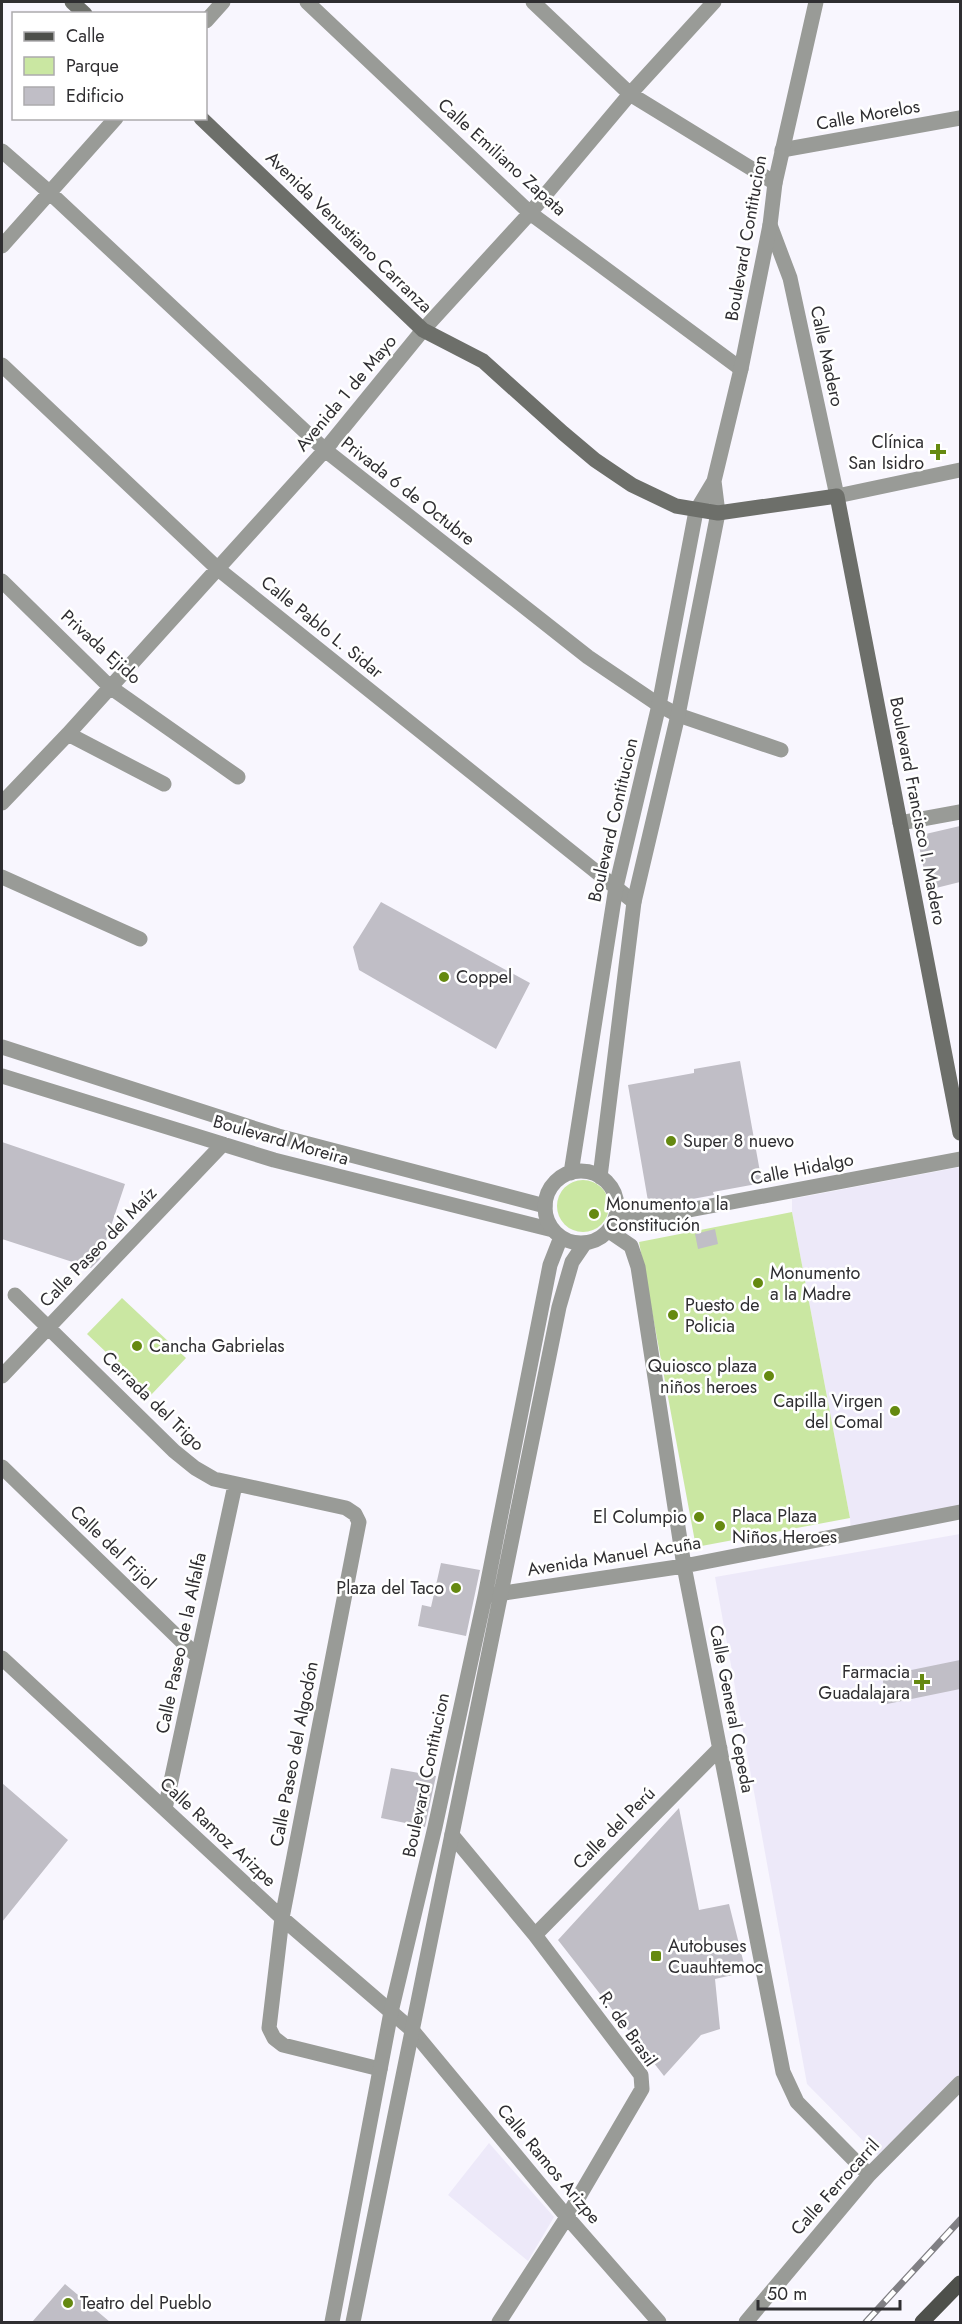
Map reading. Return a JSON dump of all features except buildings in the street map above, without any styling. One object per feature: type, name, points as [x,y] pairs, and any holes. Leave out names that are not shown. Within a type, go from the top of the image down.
[{"type":"main road","name":"Avenida Venustiano Carranza","points":[[203,120],[423,330],[483,362],[595,460],[632,485],[658,498],[696,511],[718,513],[837,496]]},
{"type":"main road","name":"Boulevard Francisco I. Madero","points":[[837,496],[960,1133]]},
{"type":"main road","points":[[922,2322],[960,2283]]},
{"type":"street","points":[[207,20],[223,2]]},
{"type":"street","name":"Calle Emiliano Zapata","points":[[307,2],[530,213],[741,369]]},
{"type":"street","points":[[533,2],[630,94],[775,183]]},
{"type":"street","name":"Avenida 1 de Mayo","points":[[4,795],[68,734],[325,450],[423,330],[530,213],[630,94],[714,2]]},
{"type":"street","name":"Boulevard Contitucion","points":[[571,1173],[616,887],[659,705],[696,511],[714,481],[741,369],[770,225],[775,183],[816,2]]},
{"type":"street","name":"Calle Morelos","points":[[782,150],[960,118]]},
{"type":"street","points":[[2,246],[114,120]]},
{"type":"street","name":"Privada 6 de Octubre","points":[[2,151],[49,192],[325,450],[588,657],[659,705],[678,715],[781,750]]},
{"type":"street","name":"Calle Madero","points":[[770,225],[790,278],[837,496]]},
{"type":"street","name":"Calle Pablo L. Sidar","points":[[2,364],[218,569],[634,902]]},
{"type":"street","points":[[837,496],[960,470]]},
{"type":"street","name":"Boulevard Contitucion","points":[[600,1177],[634,902],[678,715],[718,513],[714,481]]},
{"type":"street","name":"Privada Ejido","points":[[2,581],[110,687],[238,777]]},
{"type":"street","points":[[68,734],[164,784]]},
{"type":"street","points":[[900,823],[960,812]]},
{"type":"street","points":[[2,877],[140,939]]},
{"type":"street","points":[[3,1076],[6,1048]]},
{"type":"street","name":"Boulevard Moreira","points":[[6,1048],[278,1136],[545,1206]]},
{"type":"street","points":[[72,1098],[80,1073]]},
{"type":"street","name":"Boulevard Moreira","points":[[3,1076],[274,1160],[557,1233]]},
{"type":"street","points":[[274,1160],[278,1136]]},
{"type":"street","name":"Calle Paseo del Maíz","points":[[2,1376],[223,1144]]},
{"type":"street","name":"Calle Hidalgo","points":[[612,1225],[960,1159]]},
{"type":"street","points":[[586,1172],[600,1177],[610,1185],[615,1195],[617,1207],[612,1225],[598,1239],[585,1243],[572,1242],[557,1233],[547,1219],[545,1206],[549,1192],[558,1180],[571,1173],[586,1172]]},
{"type":"street","name":"Calle General Cepeda","points":[[612,1225],[631,1246],[638,1267],[684,1566],[783,2072],[797,2102],[869,2175]]},
{"type":"street","name":"Boulevard Contitucion","points":[[332,2322],[391,2012],[435,1827],[557,1233]]},
{"type":"street","name":"Boulevard Contitucion","points":[[353,2322],[561,1298],[572,1262],[585,1243]]},
{"type":"street","name":"Cerrada del Trigo","points":[[15,1295],[174,1451],[195,1468],[214,1479],[346,1508],[355,1514]]},
{"type":"street","name":"Calle del Frijol","points":[[2,1467],[197,1656]]},
{"type":"street","name":"Calle Paseo de la Alfalfa","points":[[165,1809],[236,1485]]},
{"type":"street","name":"Avenida Manuel Acuña","points":[[484,1596],[684,1566],[960,1512]]},
{"type":"street","name":"Calle Paseo del Algodón","points":[[355,1514],[359,1522],[282,1918],[269,2028],[274,2038],[283,2045],[380,2069]]},
{"type":"street","name":"Calle Ramoz Arizpe","points":[[2,1658],[282,1918],[412,2030]]},
{"type":"street","name":"Calle del Perú","points":[[535,1935],[720,1748]]},
{"type":"street","name":"R. de Brasil","points":[[452,1835],[535,1935],[640,2075],[642,2083],[642,2089],[567,2217],[499,2322]]},
{"type":"street","name":"Calle Ramos Arizpe","points":[[412,2030],[567,2217],[659,2322]]},
{"type":"street","name":"Calle Ferrocarril","points":[[746,2322],[869,2175],[960,2083]]},
{"type":"shaded area","points":[[960,1167],[960,1513],[851,1534],[850,1518],[792,1212],[792,1199]]},
{"type":"shaded area","points":[[960,1534],[960,2081],[883,2161],[807,2084],[715,1577]]},
{"type":"shaded area","points":[[489,2143],[554,2217],[528,2261],[448,2195]]},
{"type":"green space","points":[[583,1180],[593,1182],[601,1188],[607,1196],[609,1206],[607,1216],[601,1224],[593,1230],[583,1232],[573,1230],[565,1224],[559,1216],[557,1206],[559,1196],[565,1188],[573,1182]]},
{"type":"green space","points":[[792,1212],[850,1518],[696,1547],[639,1242]]},
{"type":"green space","name":"Cancha Gabrielas","points":[[122,1298],[186,1358],[151,1395],[87,1334]]},
{"type":"railway","points":[[866,2322],[960,2220]]},
{"type":"place","name":"Clínica San Isidro","points":[[938,452]]},
{"type":"place","name":"Coppel","points":[[444,977]]},
{"type":"place","name":"Super 8 nuevo","points":[[671,1141]]},
{"type":"place","name":"Monumento a la Constitución","points":[[594,1214]]},
{"type":"place","name":"Monumento a la Madre","points":[[758,1283]]},
{"type":"place","name":"Puesto de Policia","points":[[673,1315]]},
{"type":"place","name":"Cancha Gabrielas","points":[[137,1346]]},
{"type":"place","name":"Quiosco plaza niños heroes","points":[[769,1376]]},
{"type":"place","name":"Capilla Virgen del Comal","points":[[895,1411]]},
{"type":"place","name":"El Columpio","points":[[699,1517]]},
{"type":"place","name":"Placa Plaza Niños Heroes","points":[[720,1526]]},
{"type":"place","name":"Plaza del Taco","points":[[456,1588]]},
{"type":"place","name":"Farmacia Guadalajara","points":[[922,1682]]},
{"type":"place","name":"Autobuses Cuauhtemoc","points":[[656,1956]]},
{"type":"place","name":"Teatro del Pueblo","points":[[68,2303]]}]
